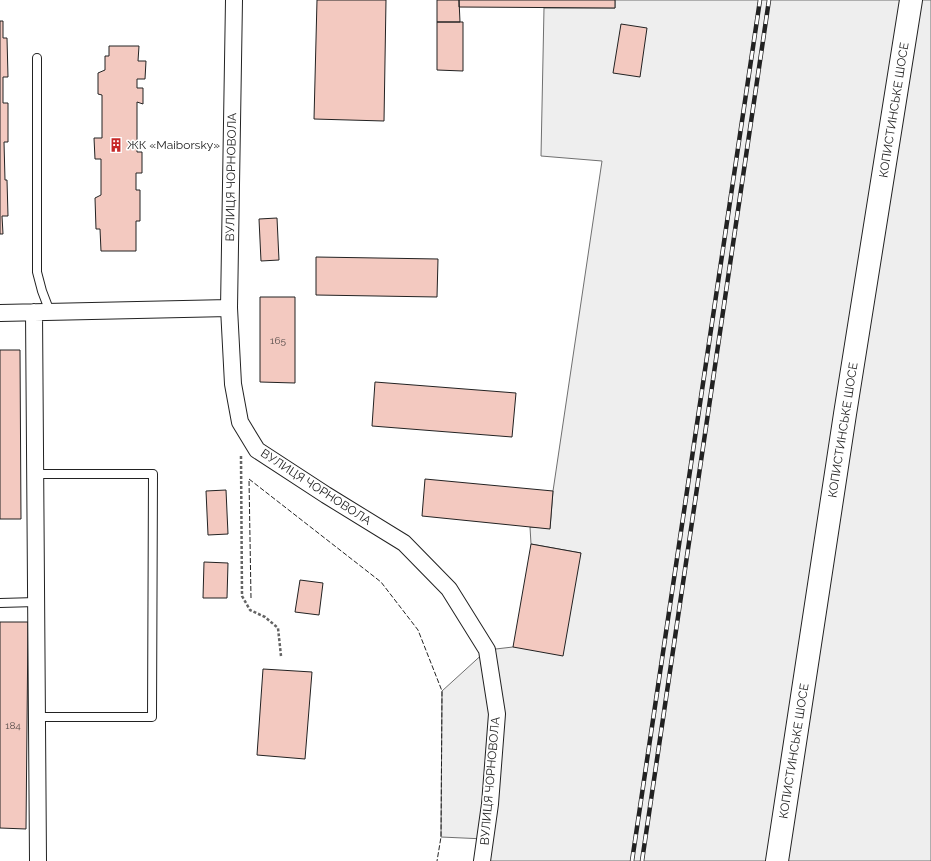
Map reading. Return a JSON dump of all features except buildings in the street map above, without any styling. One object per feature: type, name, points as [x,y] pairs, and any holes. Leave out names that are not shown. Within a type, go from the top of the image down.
[{"type":"street","name":"ВУЛИЦЯ ЧОРНОВОЛА","points":[[234,0],[229,308],[233,384],[240,422],[257,450],[404,543],[449,589],[487,650],[497,714],[490,804],[482,861]]},
{"type":"street","name":"КОПИСТИНСЬКЕ ШОСЕ","points":[[777,861],[845,414],[911,0]]},
{"type":"street","points":[[0,313],[229,308]]},
{"type":"street","points":[[34,312],[38,861]]},
{"type":"lane","points":[[37,58],[37,272],[50,312]]},
{"type":"lane","points":[[35,474],[153,474],[152,717],[37,716]]},
{"type":"lane","points":[[0,603],[36,602]]},
{"type":"path","points":[[241,453],[242,596],[250,610],[265,617],[278,628],[281,656]]},
{"type":"shaded area","points":[[615,0],[931,0],[931,861],[482,861],[485,839],[441,837],[442,691],[487,650],[513,647],[581,553],[531,544],[530,527],[550,528],[553,491],[602,161],[541,156],[544,8],[615,8]]},
{"type":"railway","points":[[632,861],[760,0]]},
{"type":"railway","points":[[642,861],[769,0]]},
{"type":"fence","points":[[251,598],[249,479],[381,582],[418,630],[442,691],[441,837],[437,861]]},
{"type":"place","name":"ЖК «Maiborsky»","points":[[116,145]]}]
